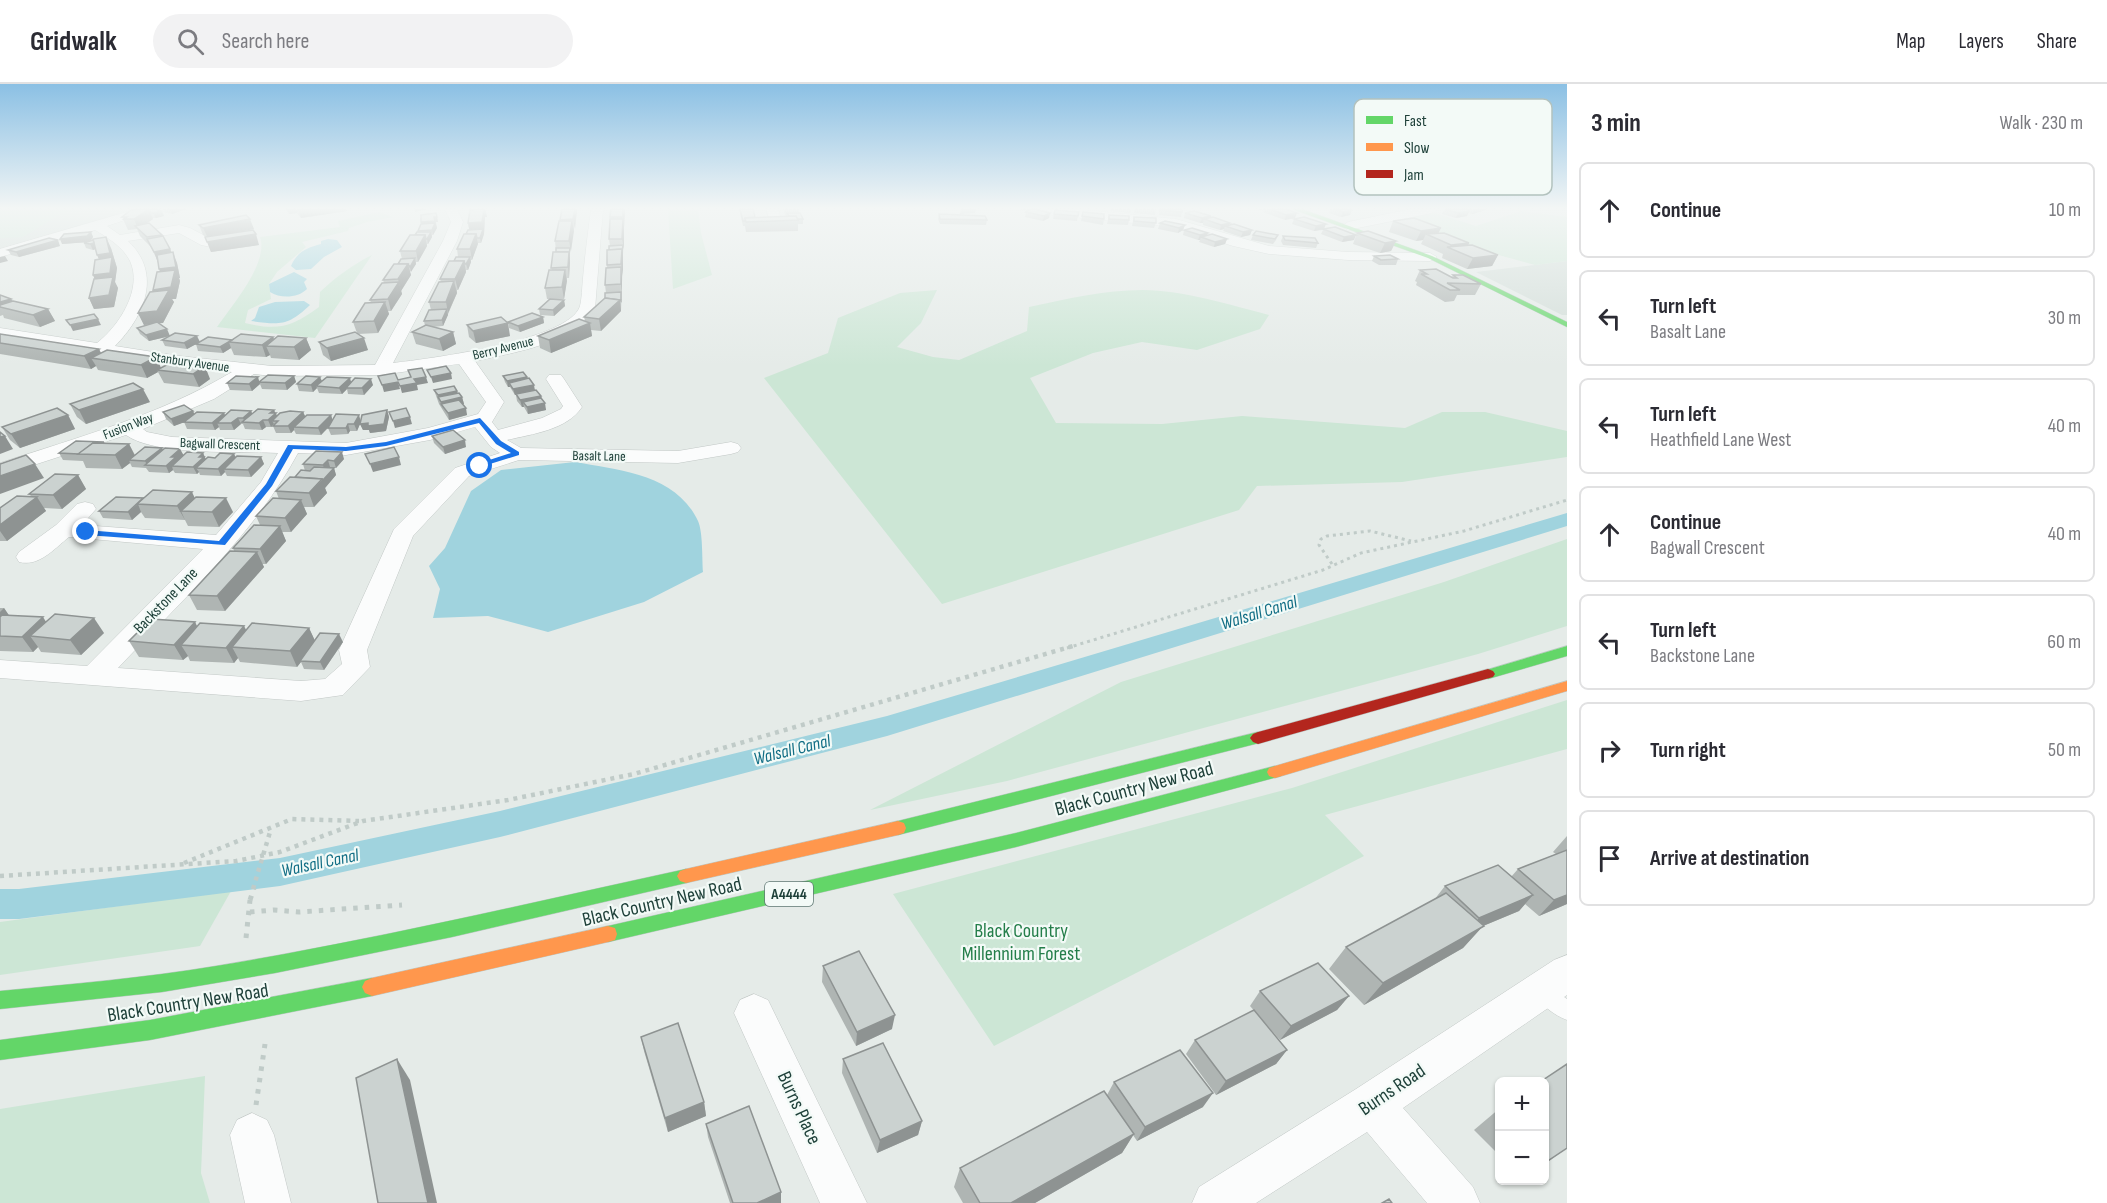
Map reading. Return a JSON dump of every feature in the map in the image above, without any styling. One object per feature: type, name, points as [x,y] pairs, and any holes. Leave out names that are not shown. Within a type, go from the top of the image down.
[{"type":"main road","points":[[1439,261],[1560,318],[1567,325]]},
{"type":"main road","name":"Black Country New Road","points":[[0,1000],[216,975],[425,934],[908,827],[1161,765],[1447,687],[1567,651]]},
{"type":"main road","name":"Black Country New Road","points":[[0,1050],[41,1046],[272,1009],[886,872],[1350,752],[1567,686]]},
{"type":"street","points":[[100,349],[109,343],[124,324],[139,296],[142,276],[138,261]]},
{"type":"street","points":[[381,370],[439,261]]},
{"type":"street","name":"Berry Avenue","points":[[381,370],[464,358],[542,338],[571,326],[587,309],[592,261]]},
{"type":"street","name":"Stanbury Avenue","points":[[0,333],[250,369],[335,372],[381,370]]},
{"type":"street","points":[[464,358],[495,402],[485,418],[480,420],[498,443],[517,454]]},
{"type":"street","name":"Fusion Way","points":[[0,470],[128,428],[207,395],[250,369]]},
{"type":"street","points":[[494,437],[566,416],[573,407],[555,379]]},
{"type":"street","name":"Bagwall Crescent","points":[[128,428],[141,437],[172,443],[346,449],[386,444],[480,420]]},
{"type":"street","name":"Backstone Lane","points":[[94,676],[222,543],[270,485],[291,447]]},
{"type":"street","name":"Basalt Lane","points":[[94,676],[301,691],[333,688],[356,667],[353,650],[402,534],[462,472],[517,454],[678,457],[731,448]]},
{"type":"street","points":[[28,557],[64,530],[85,509]]},
{"type":"street","points":[[64,530],[222,543]]},
{"type":"street","points":[[0,669],[94,676]]},
{"type":"street","name":"Burns Road","points":[[1215,1203],[1371,1104],[1558,991]]},
{"type":"street","name":"Burns Place","points":[[754,1013],[844,1203]]},
{"type":"street","points":[[1371,1104],[1457,1203]]},
{"type":"street","points":[[252,1135],[268,1203]]},
{"type":"path","points":[[180,865],[271,830],[292,819],[363,821],[508,800],[634,774],[1098,639],[1323,570],[1332,564],[1395,545],[1429,540],[1567,500]]},
{"type":"path","points":[[1332,564],[1319,545],[1321,539],[1326,536],[1370,531],[1415,541]]},
{"type":"path","points":[[0,876],[236,861],[280,852],[363,821]]},
{"type":"path","points":[[244,945],[250,900],[271,830]]},
{"type":"path","points":[[250,912],[274,910],[299,912],[418,904],[426,909],[425,934]]},
{"type":"path","points":[[252,1135],[266,1037]]},
{"type":"shaded area","points":[[1567,261],[1567,315],[1562,315],[1476,272]]},
{"type":"green space","points":[[258,261],[290,261],[277,272],[269,284],[271,299],[248,310],[245,323],[276,327],[301,319],[319,307],[320,292],[351,267],[361,261],[368,261],[315,338],[217,327],[240,296]]},
{"type":"green space","points":[[671,261],[708,261],[712,275],[673,289]]},
{"type":"green space","points":[[1521,261],[1565,261],[1535,265]]},
{"type":"green space","points":[[937,290],[921,323],[897,347],[933,357],[959,360],[1027,331],[1029,307],[1114,292],[1143,290],[1174,292],[1269,315],[1260,329],[1197,350],[1142,342],[1093,353],[1030,378],[1056,423],[1162,424],[1242,416],[1405,428],[1442,412],[1485,412],[1567,431],[1567,457],[1402,482],[1257,486],[1239,510],[942,604],[764,378],[828,353],[838,318],[900,293]]},
{"type":"green space","points":[[1567,539],[1567,626],[1478,654],[1007,781],[870,810],[1121,682],[1444,582]]},
{"type":"green space","name":"Black Country Millennium Forest","points":[[1567,700],[1567,749],[1325,815],[1364,856],[994,1046],[893,894],[1292,788]]},
{"type":"green space","points":[[231,891],[200,946],[0,975],[0,922]]},
{"type":"green space","points":[[205,1076],[201,1173],[210,1203],[0,1203],[0,1109]]},
{"type":"water","points":[[294,261],[319,261],[311,269],[296,270],[291,266]]},
{"type":"water","points":[[294,272],[307,279],[304,282],[307,289],[289,296],[279,296],[270,292],[269,284]]},
{"type":"water","points":[[304,301],[310,305],[289,320],[277,323],[251,321],[255,318],[259,307],[275,302]]},
{"type":"water","points":[[575,462],[645,477],[676,493],[688,505],[700,526],[703,572],[644,602],[548,632],[488,616],[433,618],[440,589],[429,566],[445,548],[471,491],[501,470]]},
{"type":"building","points":[[95,261],[111,261],[110,273],[93,275]]},
{"type":"building","points":[[158,261],[175,261],[176,267],[159,269]]},
{"type":"building","points":[[400,261],[413,261],[410,267],[408,264],[398,264]]},
{"type":"building","points":[[449,261],[464,261],[455,279],[440,279]]},
{"type":"building","points":[[552,261],[568,261],[568,267],[551,268]]},
{"type":"building","points":[[607,261],[621,261],[621,264],[607,265]]},
{"type":"building","points":[[394,264],[408,264],[398,279],[383,280]]},
{"type":"building","points":[[621,267],[621,284],[605,285],[606,268]]},
{"type":"building","points":[[1436,269],[1453,278],[1457,278],[1453,275],[1463,275],[1481,284],[1447,283],[1460,290],[1450,290],[1421,274],[1427,274],[1420,270]]},
{"type":"building","points":[[175,270],[171,287],[153,290],[157,272]]},
{"type":"building","points":[[549,270],[565,270],[562,287],[545,288]]},
{"type":"building","points":[[113,277],[109,295],[89,298],[94,279]]},
{"type":"building","points":[[454,281],[446,302],[429,302],[439,282]]},
{"type":"building","points":[[399,282],[388,299],[370,300],[382,283]]},
{"type":"building","points":[[169,290],[157,311],[138,313],[150,292]]},
{"type":"building","points":[[621,292],[621,301],[605,298],[605,293]]},
{"type":"building","points":[[0,295],[11,299],[0,302]]},
{"type":"building","points":[[605,298],[620,300],[599,319],[584,317]]},
{"type":"building","points":[[550,299],[564,300],[553,310],[539,309]]},
{"type":"building","points":[[13,301],[48,309],[33,315],[0,307],[0,305]]},
{"type":"building","points":[[385,302],[374,321],[353,322],[365,303]]},
{"type":"building","points":[[447,309],[442,320],[424,321],[429,310]]},
{"type":"building","points":[[532,313],[543,317],[518,326],[508,322]]},
{"type":"building","points":[[94,314],[98,319],[70,325],[66,320]]},
{"type":"building","points":[[501,317],[508,323],[473,331],[467,325]]},
{"type":"building","points":[[579,319],[590,323],[549,340],[538,336]]},
{"type":"building","points":[[157,322],[167,329],[146,335],[137,328]]},
{"type":"building","points":[[426,325],[453,332],[439,339],[412,332]]},
{"type":"building","points":[[355,332],[364,338],[327,348],[319,342]]},
{"type":"building","points":[[175,333],[197,336],[184,343],[162,340]]},
{"type":"building","points":[[0,334],[99,349],[84,356],[0,343]]},
{"type":"building","points":[[241,334],[273,337],[262,345],[229,342]]},
{"type":"building","points":[[278,336],[306,338],[294,347],[266,346]]},
{"type":"building","points":[[208,337],[232,340],[220,347],[196,344]]},
{"type":"building","points":[[107,350],[156,357],[141,365],[91,358]]},
{"type":"building","points":[[170,363],[205,366],[193,374],[157,370]]},
{"type":"building","points":[[446,366],[451,373],[431,377],[427,370]]},
{"type":"building","points":[[422,368],[426,377],[414,379],[417,383],[400,386],[398,382],[382,385],[378,376],[395,373],[398,380],[411,377],[408,370]]},
{"type":"building","points":[[523,372],[527,377],[507,381],[503,376]]},
{"type":"building","points":[[268,375],[294,376],[285,383],[259,382]]},
{"type":"building","points":[[236,376],[258,377],[249,384],[227,383]]},
{"type":"building","points":[[306,376],[320,377],[311,385],[297,384]]},
{"type":"building","points":[[327,377],[350,378],[339,388],[316,386]]},
{"type":"building","points":[[355,378],[371,379],[362,388],[346,388]]},
{"type":"building","points":[[529,378],[534,385],[513,389],[509,383]]},
{"type":"building","points":[[133,383],[143,389],[79,410],[70,404]]},
{"type":"building","points":[[454,386],[457,391],[438,395],[434,390]]},
{"type":"building","points":[[536,390],[541,396],[520,400],[516,394]]},
{"type":"building","points":[[459,393],[462,397],[441,402],[438,397]]},
{"type":"building","points":[[541,398],[545,403],[527,407],[523,402]]},
{"type":"building","points":[[459,400],[466,408],[448,413],[441,404]]},
{"type":"building","points":[[184,405],[193,411],[171,419],[163,412]]},
{"type":"building","points":[[57,408],[68,415],[11,434],[2,427]]},
{"type":"building","points":[[406,408],[410,417],[393,421],[389,412]]},
{"type":"building","points":[[258,409],[274,410],[270,413],[276,413],[268,420],[259,423],[242,422]]},
{"type":"building","points":[[231,410],[251,411],[243,418],[238,418],[231,423],[217,423]]},
{"type":"building","points":[[387,410],[384,424],[368,426],[368,423],[360,424],[362,415]]},
{"type":"building","points":[[197,412],[224,413],[212,423],[184,422]]},
{"type":"building","points":[[303,412],[288,426],[273,426],[278,421],[272,421],[280,413]]},
{"type":"building","points":[[336,414],[359,415],[354,424],[348,424],[346,428],[328,428]]},
{"type":"building","points":[[307,415],[331,415],[318,428],[294,427]]},
{"type":"building","points":[[453,430],[465,440],[443,447],[432,436]]},
{"type":"building","points":[[76,441],[104,442],[93,443],[79,454],[59,453]]},
{"type":"building","points":[[93,443],[129,444],[115,455],[78,454]]},
{"type":"building","points":[[145,447],[162,448],[145,461],[129,460]]},
{"type":"building","points":[[394,447],[399,457],[370,464],[365,454]]},
{"type":"building","points":[[165,448],[180,449],[171,457],[176,457],[166,466],[145,465]]},
{"type":"building","points":[[316,451],[342,452],[334,461],[328,460],[323,465],[303,464]]},
{"type":"building","points":[[187,452],[203,453],[199,457],[204,457],[193,467],[172,466]]},
{"type":"building","points":[[220,453],[234,454],[218,469],[196,468],[208,457],[215,458]]},
{"type":"building","points":[[26,455],[35,464],[0,476],[0,464]]},
{"type":"building","points":[[237,456],[261,457],[248,470],[224,469]]},
{"type":"building","points":[[314,467],[334,468],[323,480],[295,477],[301,470],[310,471]]},
{"type":"building","points":[[55,474],[78,475],[53,495],[29,494]]},
{"type":"building","points":[[290,477],[322,479],[309,493],[276,491]]},
{"type":"building","points":[[153,490],[192,492],[177,506],[137,504]]},
{"type":"building","points":[[17,496],[37,497],[0,525],[0,508]]},
{"type":"building","points":[[116,497],[143,498],[128,512],[99,511]]},
{"type":"building","points":[[196,497],[226,498],[212,512],[181,511]]},
{"type":"building","points":[[273,498],[301,500],[285,518],[256,516]]},
{"type":"building","points":[[254,525],[280,526],[260,549],[233,548]]},
{"type":"building","points":[[230,551],[257,552],[217,596],[189,595]]},
{"type":"building","points":[[55,614],[94,618],[70,640],[30,636]]},
{"type":"building","points":[[2,615],[43,617],[22,637],[0,636],[0,617]]},
{"type":"building","points":[[151,619],[195,622],[174,645],[129,641]]},
{"type":"building","points":[[200,623],[244,626],[226,648],[181,645]]},
{"type":"building","points":[[252,623],[309,628],[290,651],[232,647]]},
{"type":"building","points":[[320,633],[339,634],[320,662],[300,661]]},
{"type":"building","points":[[1567,850],[1567,895],[1554,900],[1518,869]]},
{"type":"building","points":[[1498,865],[1533,895],[1479,918],[1445,886]]},
{"type":"building","points":[[1446,893],[1484,926],[1383,983],[1346,947]]},
{"type":"building","points":[[859,951],[895,1015],[857,1032],[823,966]]},
{"type":"building","points":[[1318,963],[1349,996],[1291,1026],[1260,991]]},
{"type":"building","points":[[1254,1010],[1287,1050],[1226,1081],[1195,1040]]},
{"type":"building","points":[[678,1023],[704,1102],[665,1118],[641,1037]]},
{"type":"building","points":[[883,1043],[922,1121],[880,1140],[843,1059]]},
{"type":"building","points":[[1180,1050],[1213,1093],[1145,1127],[1114,1082]]},
{"type":"building","points":[[397,1059],[428,1203],[378,1203],[356,1078]]},
{"type":"building","points":[[1567,1064],[1567,1148],[1549,1160],[1549,1077]]},
{"type":"building","points":[[1104,1091],[1134,1134],[1011,1203],[980,1203],[960,1168]]},
{"type":"building","points":[[749,1106],[781,1192],[757,1203],[733,1203],[706,1124]]},
{"type":"waterway","name":"Walsall Canal","points":[[0,904],[19,904],[280,872],[500,824],[887,726],[1567,519]]},
{"type":"traffic: fast","points":[[1439,261],[1567,325]]},
{"type":"traffic: fast","points":[[1488,674],[1567,651]]},
{"type":"traffic: fast","points":[[898,828],[1258,738]]},
{"type":"traffic: fast","points":[[608,934],[1016,840],[1275,772]]},
{"type":"traffic: fast","points":[[0,1000],[162,983],[275,965],[452,929],[686,876]]},
{"type":"traffic: fast","points":[[0,1050],[150,1030],[372,987]]},
{"type":"traffic: slow","points":[[1275,772],[1567,686]]},
{"type":"traffic: slow","points":[[686,876],[898,828]]},
{"type":"traffic: slow","points":[[372,987],[608,934]]},
{"type":"traffic: jam","points":[[1258,738],[1488,674]]},
{"type":"route","points":[[86,532],[222,543],[270,485],[291,447],[346,449],[386,444],[480,420],[498,443],[517,454],[480,466]]}]
